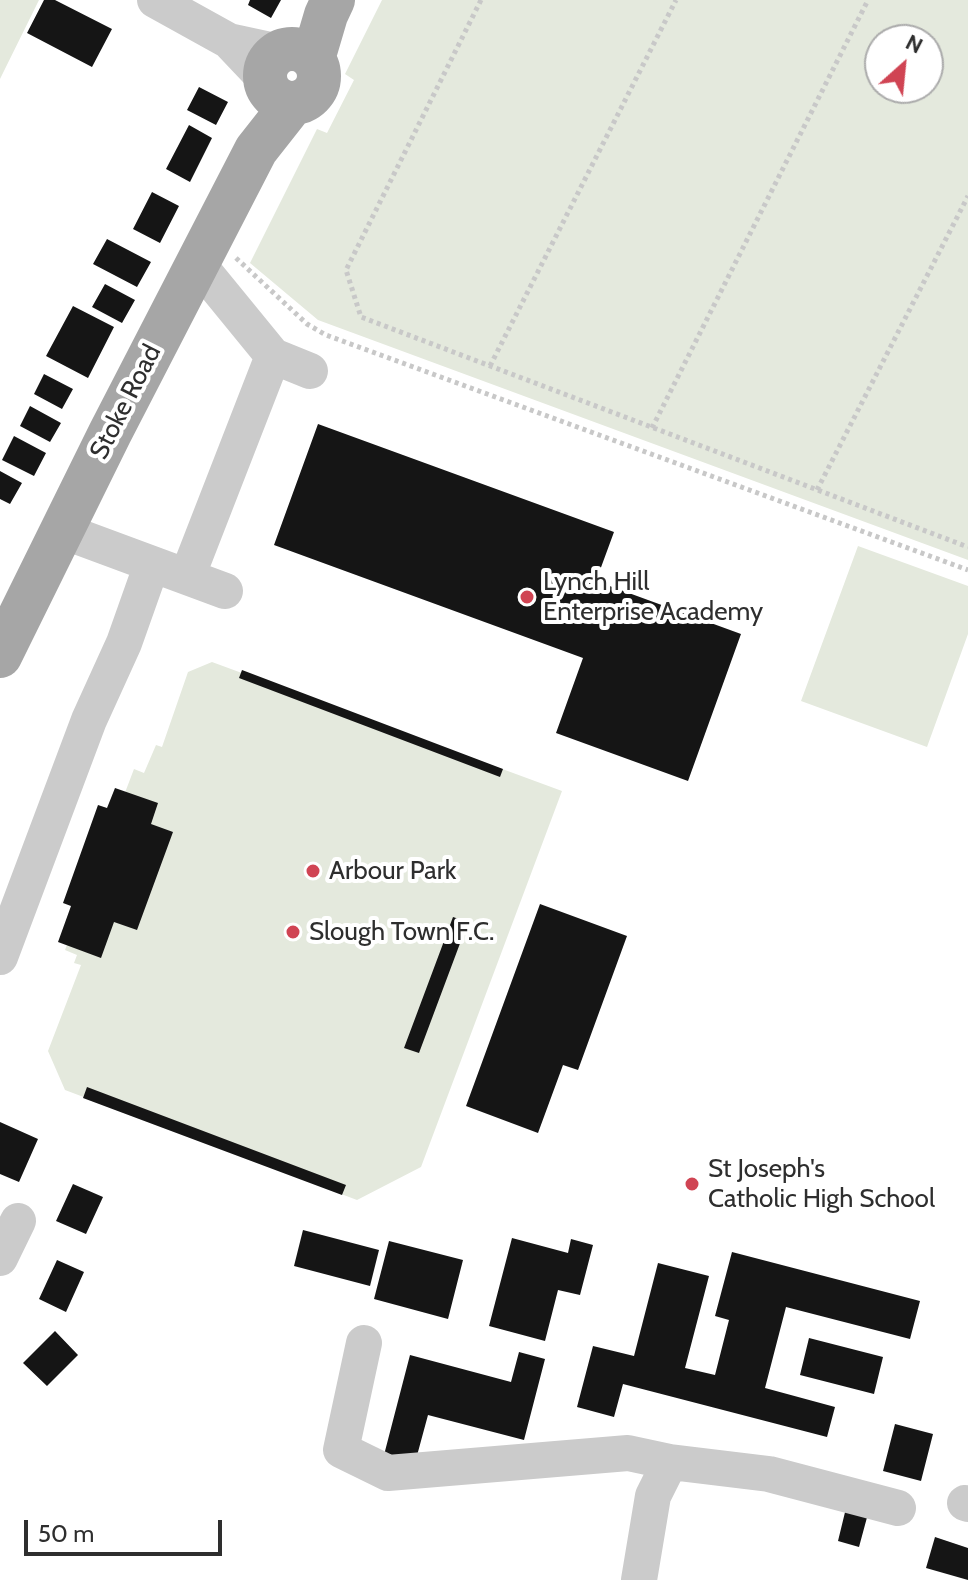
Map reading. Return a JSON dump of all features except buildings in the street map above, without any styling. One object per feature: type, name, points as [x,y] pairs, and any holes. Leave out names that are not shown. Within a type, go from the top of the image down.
[{"type":"main road","name":"Stoke Road","points":[[0,656],[256,150],[285,72],[330,7]]},
{"type":"street","points":[[155,0],[285,72]]},
{"type":"street","points":[[197,263],[273,356],[310,371]]},
{"type":"street","points":[[187,577],[273,356]]},
{"type":"street","points":[[63,531],[225,591]]},
{"type":"street","points":[[0,957],[89,720],[124,643],[152,564]]},
{"type":"street","points":[[1,1255],[18,1221]]},
{"type":"street","points":[[364,1343],[341,1450],[388,1473],[628,1453],[670,1462],[769,1474],[898,1508]]},
{"type":"street","points":[[639,1580],[653,1496],[670,1462]]},
{"type":"path","points":[[481,0],[346,270],[361,317],[968,547]]},
{"type":"path","points":[[490,366],[676,0]]},
{"type":"path","points":[[652,428],[868,0]]},
{"type":"path","points":[[817,490],[968,196]]},
{"type":"path","points":[[197,263],[236,258],[307,324],[326,335],[968,570]]},
{"type":"shaded area","points":[[0,0],[39,0],[0,79]]},
{"type":"shaded area","points":[[382,0],[968,0],[968,560],[318,320],[250,263],[317,129],[327,133],[354,80],[345,74]]},
{"type":"shaded area","points":[[858,546],[968,586],[968,634],[927,747],[801,701]]},
{"type":"shaded area","name":"Slough Town F.C.","points":[[212,662],[562,791],[421,1167],[357,1200],[65,1090],[48,1051],[81,965],[74,963],[77,955],[65,950],[134,769],[144,773],[156,745],[162,747],[188,672]]},
{"type":"place","name":"Lynch Hill Enterprise Academy","points":[[527,597]]},
{"type":"place","name":"Arbour Park","points":[[313,871]]},
{"type":"place","name":"Slough Town F.C.","points":[[293,932]]},
{"type":"place","name":"St Joseph's Catholic High School","points":[[692,1184]]}]
